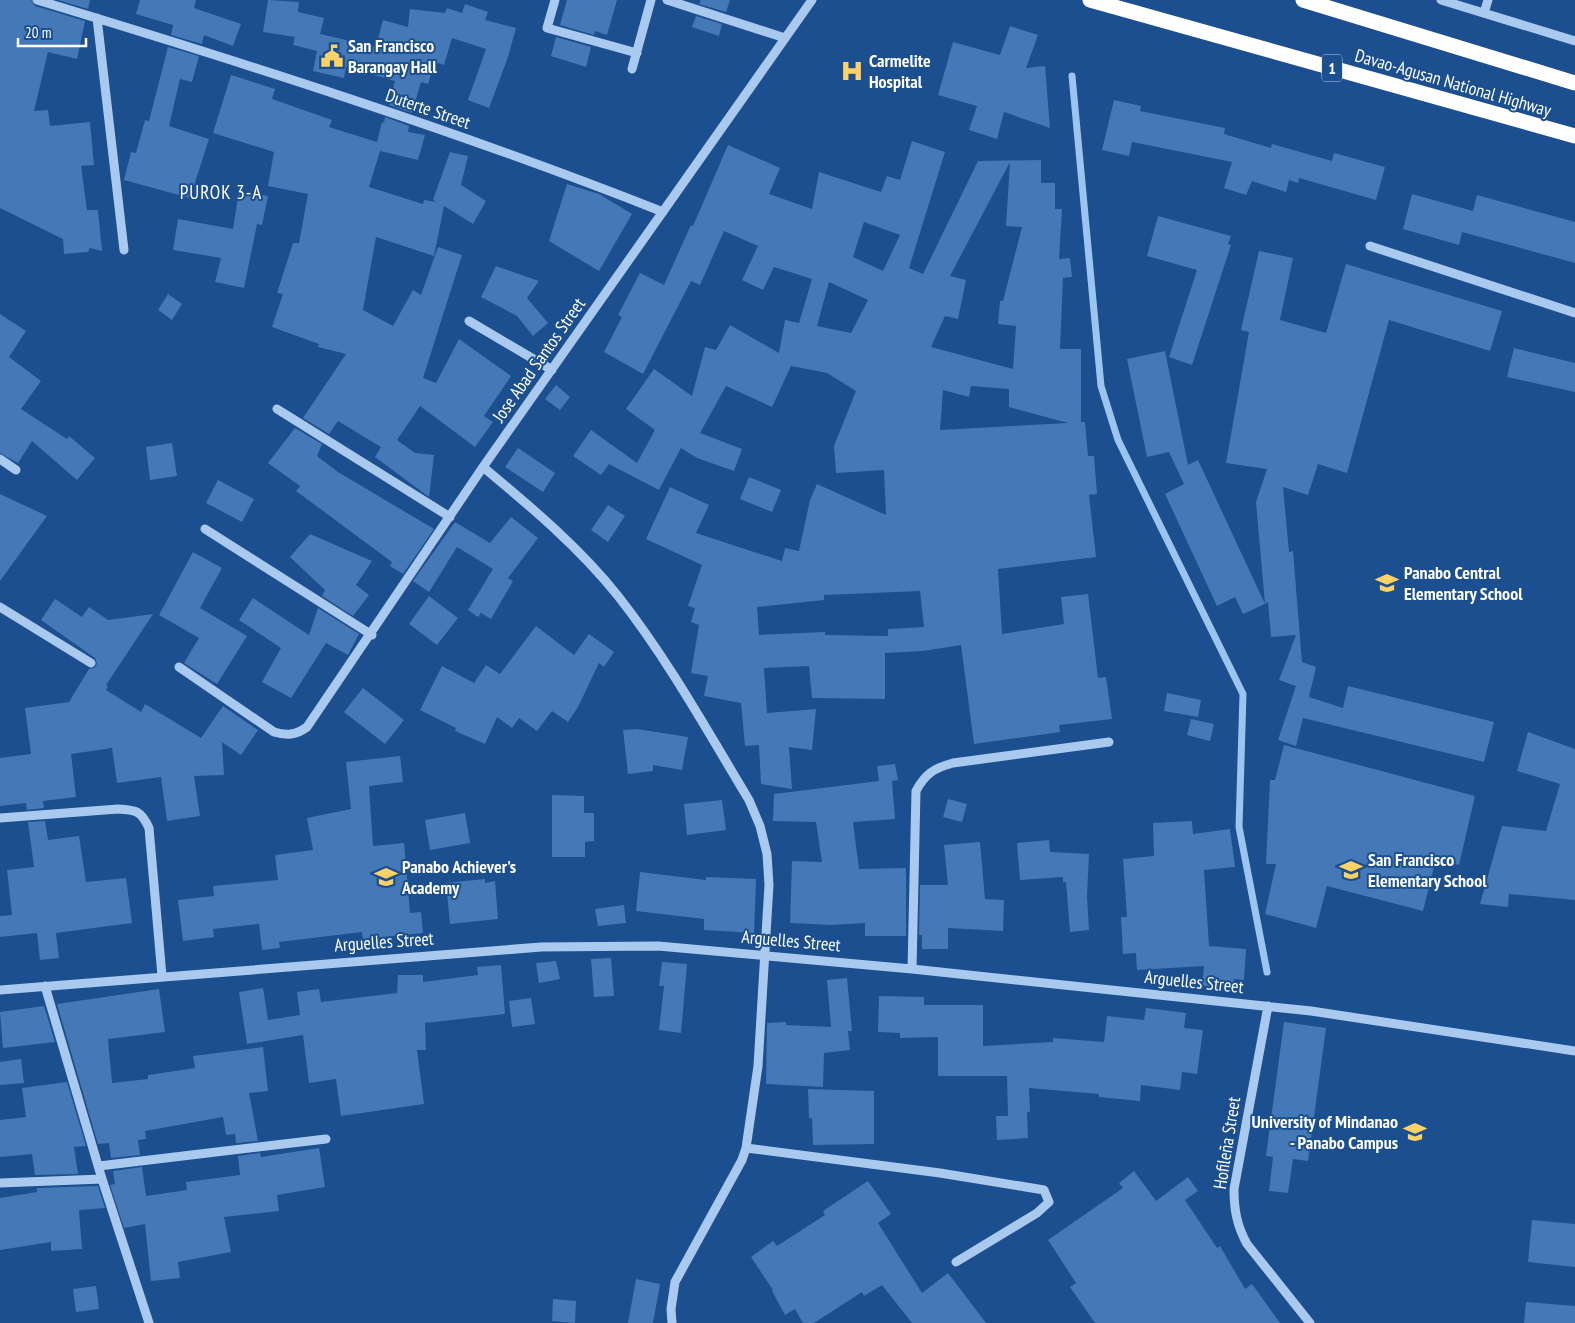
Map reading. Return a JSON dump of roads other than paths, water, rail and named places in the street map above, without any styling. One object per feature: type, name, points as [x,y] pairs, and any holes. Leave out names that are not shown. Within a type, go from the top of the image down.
[{"type":"highway","name":"Davao-Agusan National Highway","points":[[1090,0],[1575,136]]},
{"type":"highway","name":"Davao-Agusan National Highway","points":[[1303,0],[1575,83]]},
{"type":"street","name":"Duterte Street","points":[[37,0],[432,128],[596,186],[663,212]]},
{"type":"street","points":[[556,0],[547,28],[637,53]]},
{"type":"street","points":[[632,69],[651,0]]},
{"type":"street","points":[[667,0],[785,38]]},
{"type":"street","name":"Jose Abad Santos Street","points":[[179,667],[274,732],[290,735],[300,732],[307,727],[372,635],[483,468],[812,0]]},
{"type":"street","points":[[1484,13],[1488,0]]},
{"type":"street","points":[[1445,1],[1575,41]]},
{"type":"street","points":[[97,18],[124,250]]},
{"type":"street","points":[[1370,246],[1575,313]]},
{"type":"street","points":[[469,321],[552,370]]},
{"type":"street","points":[[278,409],[450,517]]},
{"type":"street","points":[[0,459],[16,470]]},
{"type":"street","points":[[483,468],[538,513],[577,550],[618,596],[655,648],[749,800],[760,826],[767,854],[769,885],[758,1066],[746,1148],[742,1160],[675,1282],[671,1308],[672,1323]]},
{"type":"street","points":[[205,529],[372,635]]},
{"type":"street","points":[[0,607],[91,663]]},
{"type":"street","points":[[912,969],[916,791],[923,778],[936,768],[953,763],[1109,742]]},
{"type":"street","points":[[0,818],[118,809],[133,810],[143,815],[149,828],[162,976]]},
{"type":"street","name":"Arguelles Street","points":[[0,990],[541,947],[658,946],[912,969],[1268,1006],[1575,1051]]},
{"type":"street","points":[[45,986],[102,1179],[149,1323]]},
{"type":"street","name":"Hofileña Street","points":[[1268,1006],[1236,1172],[1234,1209],[1239,1230],[1247,1244],[1310,1323]]},
{"type":"street","points":[[99,1166],[326,1139]]},
{"type":"street","points":[[746,1148],[940,1173],[1044,1190],[1049,1202],[1037,1213],[956,1262]]},
{"type":"street","points":[[0,1183],[102,1179]]},
{"type":"waterway","points":[[1072,76],[1101,386],[1118,440],[1243,694],[1239,827],[1267,972]]},
{"type":"place","name":"San Francisco Barangay Hall","points":[[332,56]]},
{"type":"place","name":"Carmelite Hospital","points":[[852,71]]},
{"type":"place","name":"Panabo Central Elementary School","points":[[1387,583]]},
{"type":"place","name":"San Francisco Elementary School","points":[[1351,870]]},
{"type":"place","name":"Panabo Achiever's Academy","points":[[386,877]]},
{"type":"place","name":"University of Mindanao - Panabo Campus","points":[[1415,1132]]},
{"type":"district","name":"PUROK 3-A","points":[[221,192]]}]
